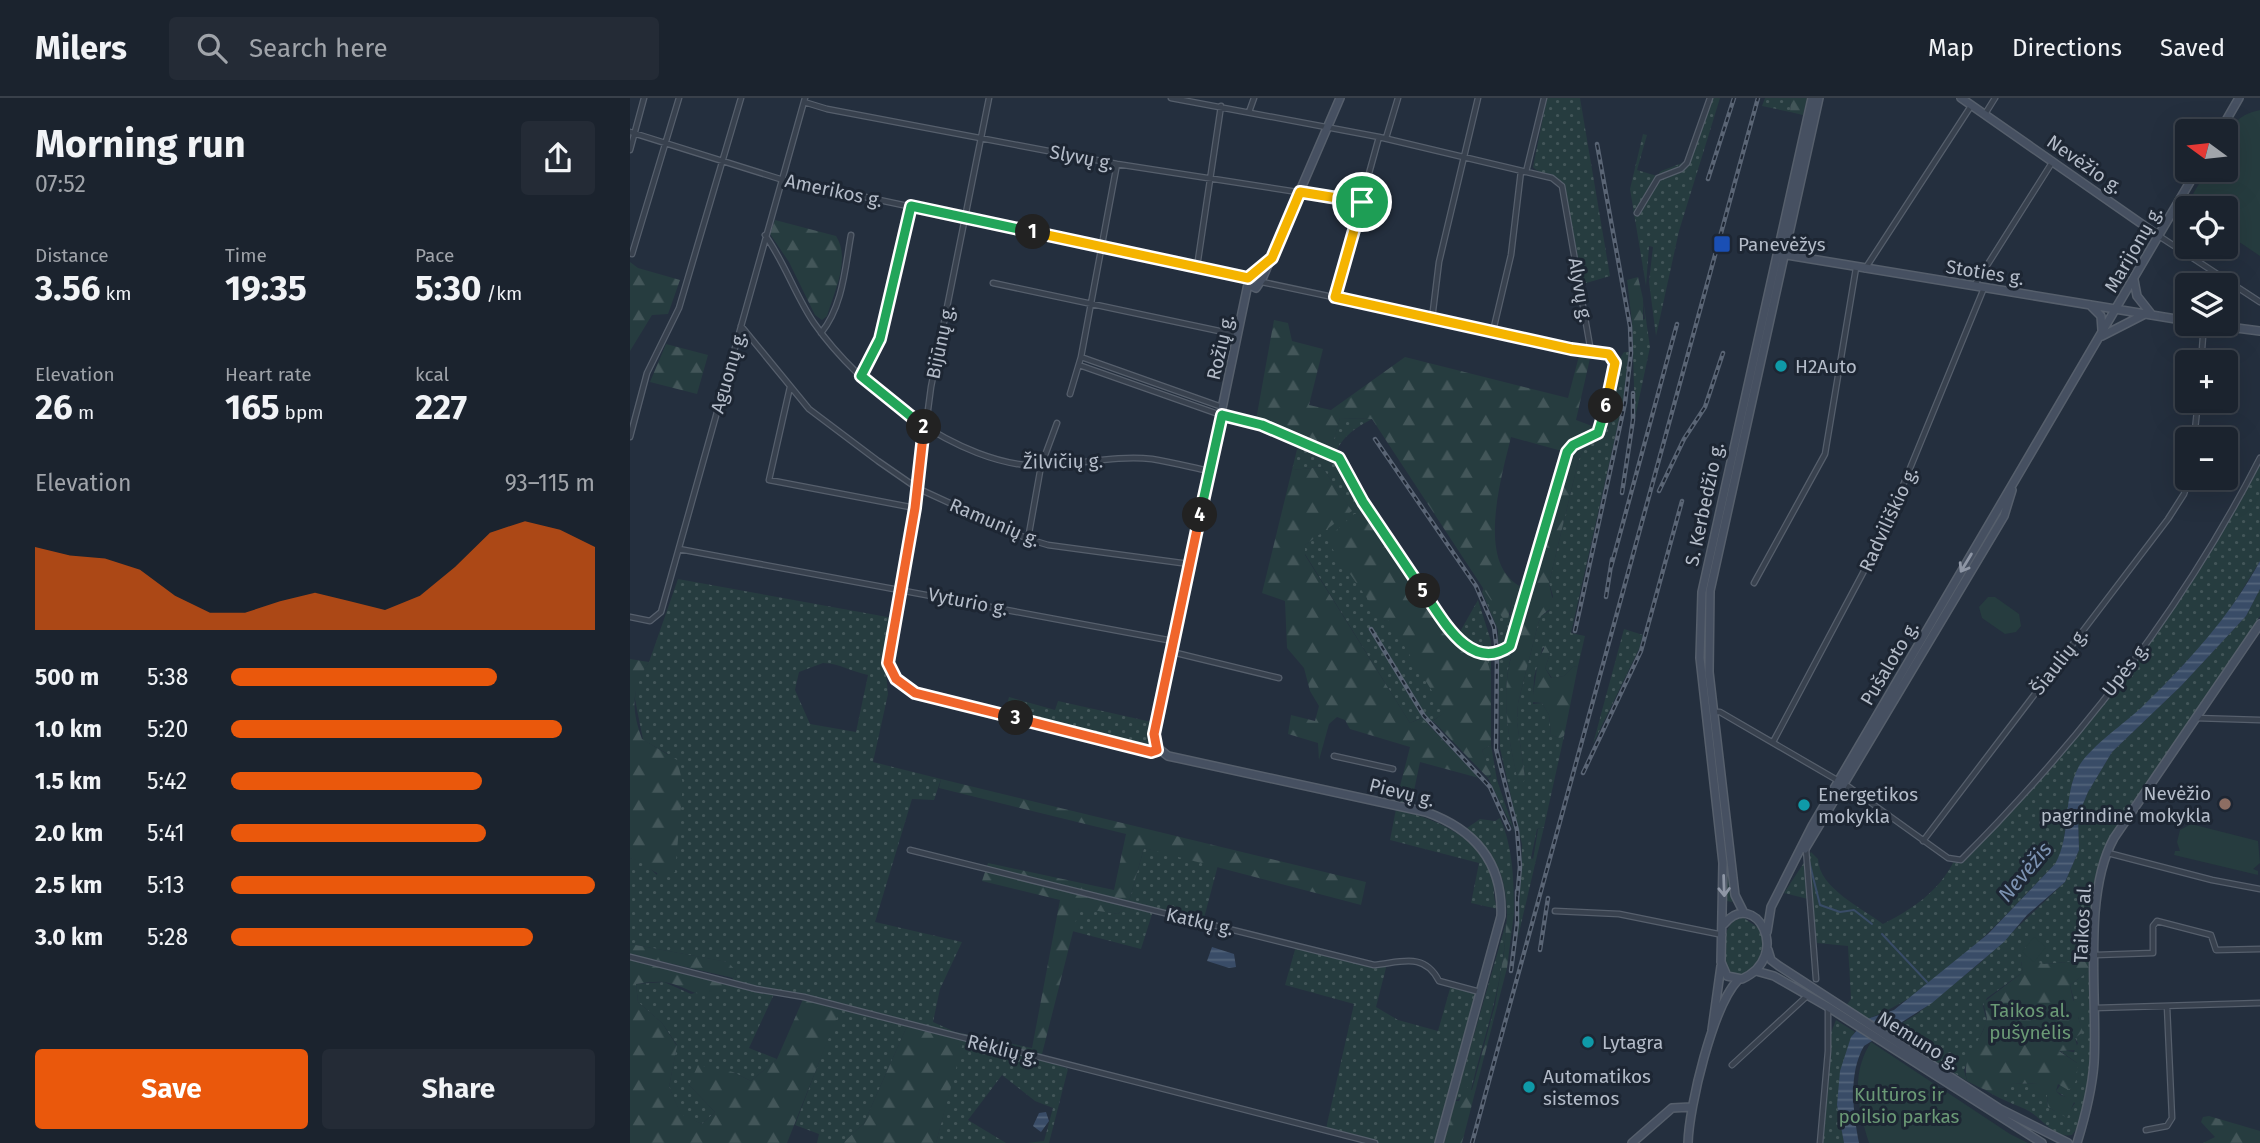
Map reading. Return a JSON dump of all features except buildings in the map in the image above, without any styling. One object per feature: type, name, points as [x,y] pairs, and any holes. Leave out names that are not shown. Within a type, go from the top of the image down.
[{"type":"main road","name":"Rožių g.","points":[[1246,306],[1261,283],[1340,98]]},
{"type":"main road","name":"S. Kerbedžio g.","points":[[1781,254],[1812,98]]},
{"type":"main road","name":"S. Kerbedžio g.","points":[[1744,913],[1735,895],[1700,658],[1700,618],[1705,569],[1732,467],[1819,98]]},
{"type":"main road","name":"Nevėžio g.","points":[[1961,98],[2159,236]]},
{"type":"main road","points":[[2227,119],[2239,98]]},
{"type":"main road","name":"Marijonų g.","points":[[2116,309],[2190,182]]},
{"type":"main road","name":"Stoties g.","points":[[1781,254],[2175,319]]},
{"type":"main road","name":"Rožių g.","points":[[1157,750],[1153,739],[1156,723],[1250,278],[1272,258]]},
{"type":"main road","points":[[2090,304],[2101,316],[2100,336],[2149,315],[2137,296],[2135,277]]},
{"type":"main road","points":[[1250,278],[1261,283]]},
{"type":"main road","points":[[1250,278],[1261,283]]},
{"type":"main road","name":"Pušaloto g.","points":[[1767,933],[1771,907],[1838,780],[2116,309]]},
{"type":"main road","points":[[2238,328],[2260,331]]},
{"type":"main road","name":"S. Kerbedžio g.","points":[[1724,924],[1723,863],[1708,646],[1710,591],[1732,467]]},
{"type":"main road","name":"Pušaloto g.","points":[[1797,860],[1846,785],[2003,519],[2014,483]]},
{"type":"main road","name":"Taikos al.","points":[[2077,1143],[2093,1073],[2098,888],[2107,853],[2260,624]]},
{"type":"main road","name":"Pievų g.","points":[[1157,750],[1196,763],[1426,812],[1461,830],[1493,865],[1500,892],[1501,916],[1439,1143]]},
{"type":"main road","name":"Pušaloto g.","points":[[1755,917],[1771,907]]},
{"type":"main road","points":[[1688,1143],[1691,1107],[1726,998],[1738,980],[1756,971],[1768,946],[1767,933],[1755,917],[1744,913],[1734,915],[1724,924],[1711,1040]]},
{"type":"main road","name":"Nemuno g.","points":[[1768,946],[1771,960],[1829,1005],[2042,1143]]},
{"type":"main road","points":[[1721,962],[1727,975],[1738,980]]},
{"type":"main road","name":"Nemuno g.","points":[[1756,971],[1774,976],[1829,1005]]},
{"type":"main road","name":"Nemuno g.","points":[[1932,1070],[2027,1125],[2068,1143]]},
{"type":"main road","points":[[1632,1143],[1672,1108],[1691,1107]]},
{"type":"street","points":[[630,150],[632,133],[644,98]]},
{"type":"street","points":[[632,254],[679,98]]},
{"type":"street","points":[[630,437],[647,373],[679,308],[741,98]]},
{"type":"street","name":"Bijūnų g.","points":[[989,98],[925,424],[915,508],[888,663],[905,688],[1100,741],[1151,752],[1157,750]]},
{"type":"street","points":[[1171,98],[1379,136],[1524,171]]},
{"type":"street","points":[[1250,112],[1254,98]]},
{"type":"street","points":[[1386,138],[1398,98]]},
{"type":"street","points":[[1432,319],[1439,262],[1478,98]]},
{"type":"street","points":[[1493,331],[1511,255],[1524,171],[1544,98]]},
{"type":"street","points":[[1637,213],[1658,178],[1681,169],[1687,163],[1710,98]]},
{"type":"street","points":[[1985,114],[1995,98]]},
{"type":"street","name":"Slyvų g.","points":[[805,100],[827,109],[982,136],[1117,164],[1362,202]]},
{"type":"street","name":"Aguonų g.","points":[[630,617],[650,621],[659,616],[780,179],[805,100]]},
{"type":"street","points":[[1197,267],[1221,106]]},
{"type":"street","points":[[1754,583],[1825,454],[1861,269],[1972,106]]},
{"type":"street","name":"Amerikos g.","points":[[632,133],[721,163],[780,179],[1250,278]]},
{"type":"street","points":[[1335,297],[1379,136]]},
{"type":"street","points":[[1973,287],[2053,161]]},
{"type":"street","points":[[1070,394],[1081,357],[1117,164]]},
{"type":"street","name":"Alyvų g.","points":[[1524,171],[1556,179],[1562,186],[1591,352]]},
{"type":"street","points":[[861,376],[880,339],[911,206]]},
{"type":"street","name":"Žilvičių g.","points":[[765,234],[781,257],[821,333],[861,376],[892,403],[977,452],[1041,466],[1151,459],[1209,471]]},
{"type":"street","points":[[821,333],[830,322],[838,301],[851,234]]},
{"type":"street","name":"Nevėžio g.","points":[[2159,236],[2260,302]]},
{"type":"street","points":[[993,283],[1238,335]]},
{"type":"street","points":[[1081,357],[1298,439],[1339,458],[1363,502],[1458,641],[1479,652],[1497,652],[1514,640],[1567,452],[1573,445],[1598,433],[1601,427],[1615,363],[1609,354],[1261,283]]},
{"type":"street","name":"Radviliškio g.","points":[[1773,742],[1881,539],[1984,288]]},
{"type":"street","name":"Ramunių g.","points":[[741,325],[808,409],[917,488],[1028,539],[1068,549],[1189,564]]},
{"type":"street","points":[[1079,365],[1222,411]]},
{"type":"street","points":[[790,385],[769,480],[915,508]]},
{"type":"street","points":[[1028,539],[1041,466],[1057,423]]},
{"type":"street","name":"Upės g.","points":[[1923,841],[1948,858],[1961,860],[2027,794],[2177,604],[2260,458]]},
{"type":"street","name":"Šiaulių g.","points":[[1923,841],[2168,519],[2185,490]]},
{"type":"street","name":"Vyturio g.","points":[[679,549],[1173,641]]},
{"type":"street","points":[[1171,652],[1279,678]]},
{"type":"street","points":[[1714,712],[1720,712],[1838,780],[1923,841]]},
{"type":"street","points":[[2195,718],[2260,720]]},
{"type":"street","points":[[1334,756],[1393,769]]},
{"type":"street","points":[[1806,848],[1816,979]]},
{"type":"street","name":"Katkų g.","points":[[910,850],[1374,965],[1415,961],[1429,967],[1438,981],[1481,992]]},
{"type":"street","points":[[2107,853],[2260,889]]},
{"type":"street","points":[[1555,911],[1619,914],[1723,935]]},
{"type":"street","points":[[2096,955],[2152,953],[2153,926],[2157,921],[2211,935],[2216,950],[2260,950]]},
{"type":"street","name":"Rėklių g.","points":[[630,957],[756,989],[804,997],[1375,1143]]},
{"type":"street","points":[[1732,1065],[1807,995]]},
{"type":"street","points":[[2095,1008],[2260,1003]]},
{"type":"street","points":[[1820,1143],[1829,1005]]},
{"type":"street","points":[[2146,1130],[2167,1126],[2172,1118],[2167,1006]]},
{"type":"green space","points":[[1547,98],[1580,98],[1610,276],[1583,284],[1564,186],[1553,176],[1533,167]]},
{"type":"green space","points":[[1712,98],[1720,98],[1679,231],[1656,336],[1649,282],[1653,247],[1649,246],[1646,286],[1630,189],[1643,134],[1647,135],[1637,170],[1657,176],[1661,171],[1685,162]]},
{"type":"green space","points":[[1765,98],[1791,98],[1790,112],[1762,106]]},
{"type":"green space","points":[[1791,98],[1807,98],[1803,115],[1790,112]]},
{"type":"green space","points":[[2260,110],[2260,256],[2238,241],[2238,196],[2192,196],[2200,182],[2238,182],[2238,120]]},
{"type":"green space","points":[[775,220],[836,236],[842,265],[827,316],[822,320],[815,315],[789,262],[770,234]]},
{"type":"green space","points":[[630,262],[638,268],[680,280],[668,314],[652,315],[630,351]]},
{"type":"green space","points":[[1638,277],[1643,299],[1643,322],[1632,322],[1627,280]]},
{"type":"green space","points":[[1643,299],[1650,347],[1635,418],[1632,322],[1645,319]]},
{"type":"green space","points":[[1274,320],[1288,323],[1292,341],[1323,349],[1309,405],[1331,410],[1405,357],[1568,398],[1580,352],[1591,354],[1576,420],[1592,426],[1578,462],[1549,583],[1554,606],[1541,616],[1538,624],[1518,703],[1517,722],[1525,778],[1522,785],[1519,785],[1512,752],[1506,701],[1509,667],[1530,599],[1512,598],[1508,620],[1504,620],[1372,419],[1340,418],[1331,450],[1256,420]],"holes":[[[1511,437],[1569,453],[1530,590],[1512,581],[1501,566],[1496,546],[1497,500]]]},
{"type":"green space","points":[[666,344],[708,355],[697,394],[650,382]]},
{"type":"green space","points":[[1624,352],[1629,352],[1623,402],[1571,633],[1585,636],[1578,666],[1564,676],[1552,678],[1545,668],[1550,654],[1543,647],[1534,677],[1533,704],[1542,703],[1549,715],[1551,735],[1560,738],[1564,736],[1544,827],[1537,829],[1531,858],[1536,860],[1518,937],[1522,845],[1500,748],[1498,630],[1482,592],[1484,587],[1504,619],[1510,615],[1512,598],[1530,599],[1513,650],[1507,683],[1509,735],[1519,784],[1525,778],[1517,722],[1518,703],[1538,624],[1541,616],[1549,611],[1553,596],[1549,583],[1578,462],[1592,426],[1603,428],[1617,363]]},
{"type":"green space","points":[[1340,418],[1372,419],[1343,440],[1334,459],[1346,473],[1366,514],[1354,514],[1384,621],[1388,619],[1446,712],[1426,725],[1421,718],[1410,723],[1305,554],[1305,545],[1351,510],[1322,467],[1292,470],[1300,437],[1331,449]]},
{"type":"green space","points":[[2260,458],[2260,561],[2220,626],[2072,783],[2062,852],[2055,864],[1968,952],[1918,992],[1893,1008],[1867,1019],[1846,1006],[1851,999],[1848,946],[1817,943],[1812,900],[1784,893],[1811,852],[1818,859],[1820,869],[1833,888],[1883,924],[1924,898],[1941,882],[1954,861],[1962,860],[2027,794],[2177,604]]},
{"type":"green space","points":[[1322,467],[1352,511],[1305,545],[1305,555],[1410,723],[1422,718],[1479,778],[1420,762],[1411,805],[1396,802],[1410,747],[1350,729],[1345,720],[1337,717],[1329,724],[1319,760],[1318,743],[1288,734],[1291,715],[1315,721],[1319,706],[1310,691],[1304,668],[1287,648],[1285,601],[1262,593],[1292,470]]},
{"type":"green space","points":[[1354,514],[1366,514],[1453,644],[1487,660],[1491,674],[1491,745],[1482,750],[1491,774],[1488,778],[1433,721],[1445,712],[1388,620],[1383,621],[1329,544],[1329,537]]},
{"type":"green space","points":[[678,579],[893,618],[885,662],[888,694],[873,762],[941,779],[934,800],[912,799],[875,922],[962,942],[940,989],[933,1022],[955,1032],[954,1036],[908,1024],[864,1123],[843,1143],[817,1143],[819,1134],[795,1125],[840,1007],[775,992],[749,1048],[777,1059],[751,1081],[733,1072],[689,1085],[715,1112],[702,1124],[681,1115],[669,1087],[677,1045],[662,1023],[638,1002],[636,984],[664,982],[691,994],[731,983],[736,971],[727,962],[630,944],[630,858],[642,861],[657,875],[668,754],[643,740],[635,699],[636,682],[649,662]],"holes":[[[829,663],[868,675],[856,732],[810,724],[795,690],[799,672]]]},
{"type":"green space","points":[[2260,589],[2260,616],[2112,834],[2094,888],[2090,960],[2044,964],[2021,962],[2023,972],[1987,998],[1983,1006],[1987,1022],[1964,1070],[1967,1081],[1888,1032],[1917,1014],[1980,963],[2065,882],[2079,850],[2078,816],[2088,792],[2112,752],[2181,686],[2246,616]]},
{"type":"green space","points":[[1988,597],[1995,597],[2019,614],[2021,626],[2016,632],[2005,634],[1982,618],[1979,607]]},
{"type":"green space","points":[[1478,600],[1491,641],[1491,674],[1486,660],[1453,644]]},
{"type":"green space","points":[[1624,629],[1643,635],[1639,649],[1593,744]]},
{"type":"green space","points":[[1546,645],[1550,654],[1545,668],[1551,678],[1564,676],[1578,666],[1564,736],[1560,738],[1551,735],[1549,715],[1542,703],[1532,702],[1538,660]]},
{"type":"green space","points":[[630,659],[649,662],[639,681],[635,699],[636,718],[642,739],[677,760],[683,784],[675,872],[668,874],[657,873],[630,858]]},
{"type":"green space","points":[[1009,697],[1055,710],[1058,701],[1156,723],[1153,739],[1168,756],[1003,719]]},
{"type":"green space","points":[[1491,745],[1497,780],[1515,833],[1488,778],[1491,777],[1482,750]]},
{"type":"green space","points":[[1716,777],[1733,902],[1727,901]]},
{"type":"green space","points":[[941,779],[1366,882],[1361,905],[1144,848],[1128,905],[1118,914],[1079,908],[1041,1058],[964,1039],[936,1143],[843,1143],[864,1123],[908,1024],[954,1036],[955,1032],[1032,1048],[1060,900],[982,881],[988,863],[1114,890],[1126,834],[939,788]]},
{"type":"green space","points":[[1396,809],[1438,823],[1474,847],[1491,872],[1498,909],[1471,903],[1479,863],[1390,840]]},
{"type":"green space","points":[[1500,818],[1508,841],[1513,877],[1514,913],[1507,915],[1505,888],[1498,867],[1486,848],[1467,828],[1480,819],[1495,821]]},
{"type":"green space","points":[[2191,824],[2258,841],[2260,863],[2253,869],[2258,871],[2258,875],[2174,855],[2175,851],[2180,851],[2177,842],[2180,830]]},
{"type":"green space","points":[[1544,827],[1536,860],[1533,860],[1538,829]]},
{"type":"green space","points":[[1144,848],[1218,865],[1203,922],[1153,911],[1141,949],[1072,931],[1079,907],[1118,914],[1128,905]]},
{"type":"green space","points":[[1514,913],[1507,968],[1462,1143],[1444,1143],[1455,1101],[1459,1101],[1465,1086],[1472,1090],[1495,1005],[1507,915]]},
{"type":"green space","points":[[1744,918],[1760,929],[1762,943],[1756,963],[1739,975],[1729,973],[1724,948],[1731,925]]},
{"type":"green space","points":[[1506,923],[1498,986],[1471,1090],[1455,1101]]},
{"type":"green space","points":[[2034,937],[2046,947],[2034,962],[2022,952]]},
{"type":"green space","points":[[630,944],[728,962],[736,971],[733,978],[630,954]]},
{"type":"green space","points":[[1296,946],[1374,965],[1387,964],[1376,1007],[1398,1020],[1438,1031],[1451,985],[1476,991],[1436,1143],[1365,1143],[1325,1133],[1354,1004],[1285,985]]},
{"type":"green space","points":[[630,958],[731,983],[719,990],[703,994],[664,982],[636,984],[638,1002],[662,1023],[677,1046],[669,1087],[681,1114],[702,1124],[715,1112],[689,1085],[698,1065],[733,1072],[751,1081],[777,1059],[804,997],[841,1007],[787,1143],[630,1143]]},
{"type":"green space","name":"Taikos al. pušynėlis","points":[[2028,959],[2044,964],[2091,960],[2090,970],[2070,985],[2073,1000],[2081,1008],[2078,1017],[2083,1032],[2075,1038],[2078,1050],[2059,1051],[2077,1063],[2077,1078],[2074,1084],[2068,1090],[2058,1084],[2056,1091],[2075,1100],[2067,1118],[2048,1107],[2047,1095],[2038,1094],[2038,1083],[2012,1084],[2007,1089],[1996,1092],[1967,1081],[1969,1057],[1987,1020],[1984,1002],[2023,972],[2021,961]]},
{"type":"green space","points":[[2090,967],[2091,1034],[2088,1079],[2078,1127],[2072,1135],[2059,1134],[2031,1112],[1985,1090],[2000,1091],[2012,1084],[2038,1083],[2047,1095],[2048,1107],[2055,1111],[2071,1109],[2075,1103],[2056,1091],[2077,1063],[2059,1050],[2074,1052],[2078,1043],[2075,1038],[2082,1032],[2070,985],[2090,970]]},
{"type":"green space","points":[[1836,1020],[1855,1032],[1851,1037],[1837,1105],[1844,1143],[1822,1143],[1830,1035]]},
{"type":"green space","points":[[963,1039],[1041,1058],[1068,1069],[1049,1143],[1027,1143],[1044,1141],[1053,1108],[1035,1101],[1002,1075],[968,1120],[1006,1143],[936,1143]]},
{"type":"green space","name":"Kultūros ir poilsio parkas","points":[[1871,1042],[2010,1134],[2028,1143],[1869,1143],[1859,1104],[1858,1079],[1864,1054]]},
{"type":"green space","points":[[2209,1116],[2260,1131],[2260,1143],[2203,1143],[2215,1137],[2201,1122],[2203,1117]]},
{"type":"water","points":[[2260,561],[2260,589],[2246,616],[2181,686],[2112,752],[2088,792],[2078,816],[2079,850],[2065,882],[2027,915],[2004,942],[1932,1003],[1864,1046],[1854,1081],[1859,1143],[1844,1143],[1837,1105],[1840,1071],[1851,1037],[1867,1019],[1894,1010],[1988,934],[2055,864],[2064,841],[2070,790],[2079,766],[2091,751],[2142,707],[2191,656],[2235,602]]},
{"type":"water","points":[[1212,947],[1234,954],[1236,967],[1229,968],[1207,961]]},
{"type":"water","points":[[1046,1112],[1049,1121],[1041,1132],[1033,1126],[1039,1113]]},
{"type":"waterway","points":[[1809,861],[1820,905],[1840,912],[1854,910],[1872,924]]},
{"type":"waterway","points":[[1882,934],[1927,982]]},
{"type":"railway","points":[[1708,179],[1734,98]]},
{"type":"railway","points":[[1472,1143],[1758,98]]},
{"type":"railway","points":[[1575,631],[1625,403],[1631,353],[1630,326],[1597,144]]},
{"type":"railway","points":[[1611,567],[1677,324]]},
{"type":"railway","points":[[1659,491],[1684,439],[1705,407],[1723,353]]},
{"type":"railway","points":[[1622,493],[1633,420],[1633,393]]},
{"type":"railway","points":[[1375,439],[1476,586],[1494,627],[1497,651],[1496,749],[1517,830],[1520,867],[1517,899]]},
{"type":"railway","points":[[1583,773],[1641,651],[1682,501]]},
{"type":"railway","points":[[1606,597],[1612,559]]},
{"type":"railway","points":[[1371,629],[1424,716],[1490,787],[1509,829]]},
{"type":"railway","points":[[1511,971],[1517,923],[1517,891]]},
{"type":"railway","points":[[1540,950],[1548,898]]},
{"type":"place","name":"Panevėžys","points":[[1722,244]]},
{"type":"place","name":"H2Auto","points":[[1781,366]]},
{"type":"place","name":"Nevėžio pagrindinė mokykla","points":[[2225,804]]},
{"type":"place","name":"Energetikos mokykla","points":[[1804,805]]},
{"type":"place","name":"Lytagra","points":[[1588,1042]]},
{"type":"place","name":"Automatikos sistemos","points":[[1529,1087]]},
{"type":"route","points":[[1300,192],[1362,202],[1335,297],[1614,356],[1615,363],[1601,427],[1598,433],[1573,445],[1567,452],[1514,640],[1510,646],[1488,653],[1464,646],[1458,641],[1363,502],[1348,470],[1339,458],[1262,425],[1222,415],[1153,739],[1157,750],[1151,752],[1100,741],[915,693],[905,688],[896,679],[888,663],[915,508],[925,424],[892,403],[861,376],[880,339],[911,206],[1248,278],[1272,258],[1300,192]]},
{"type":"water label","name":"Nevėžis","points":[[2025,872]]}]
